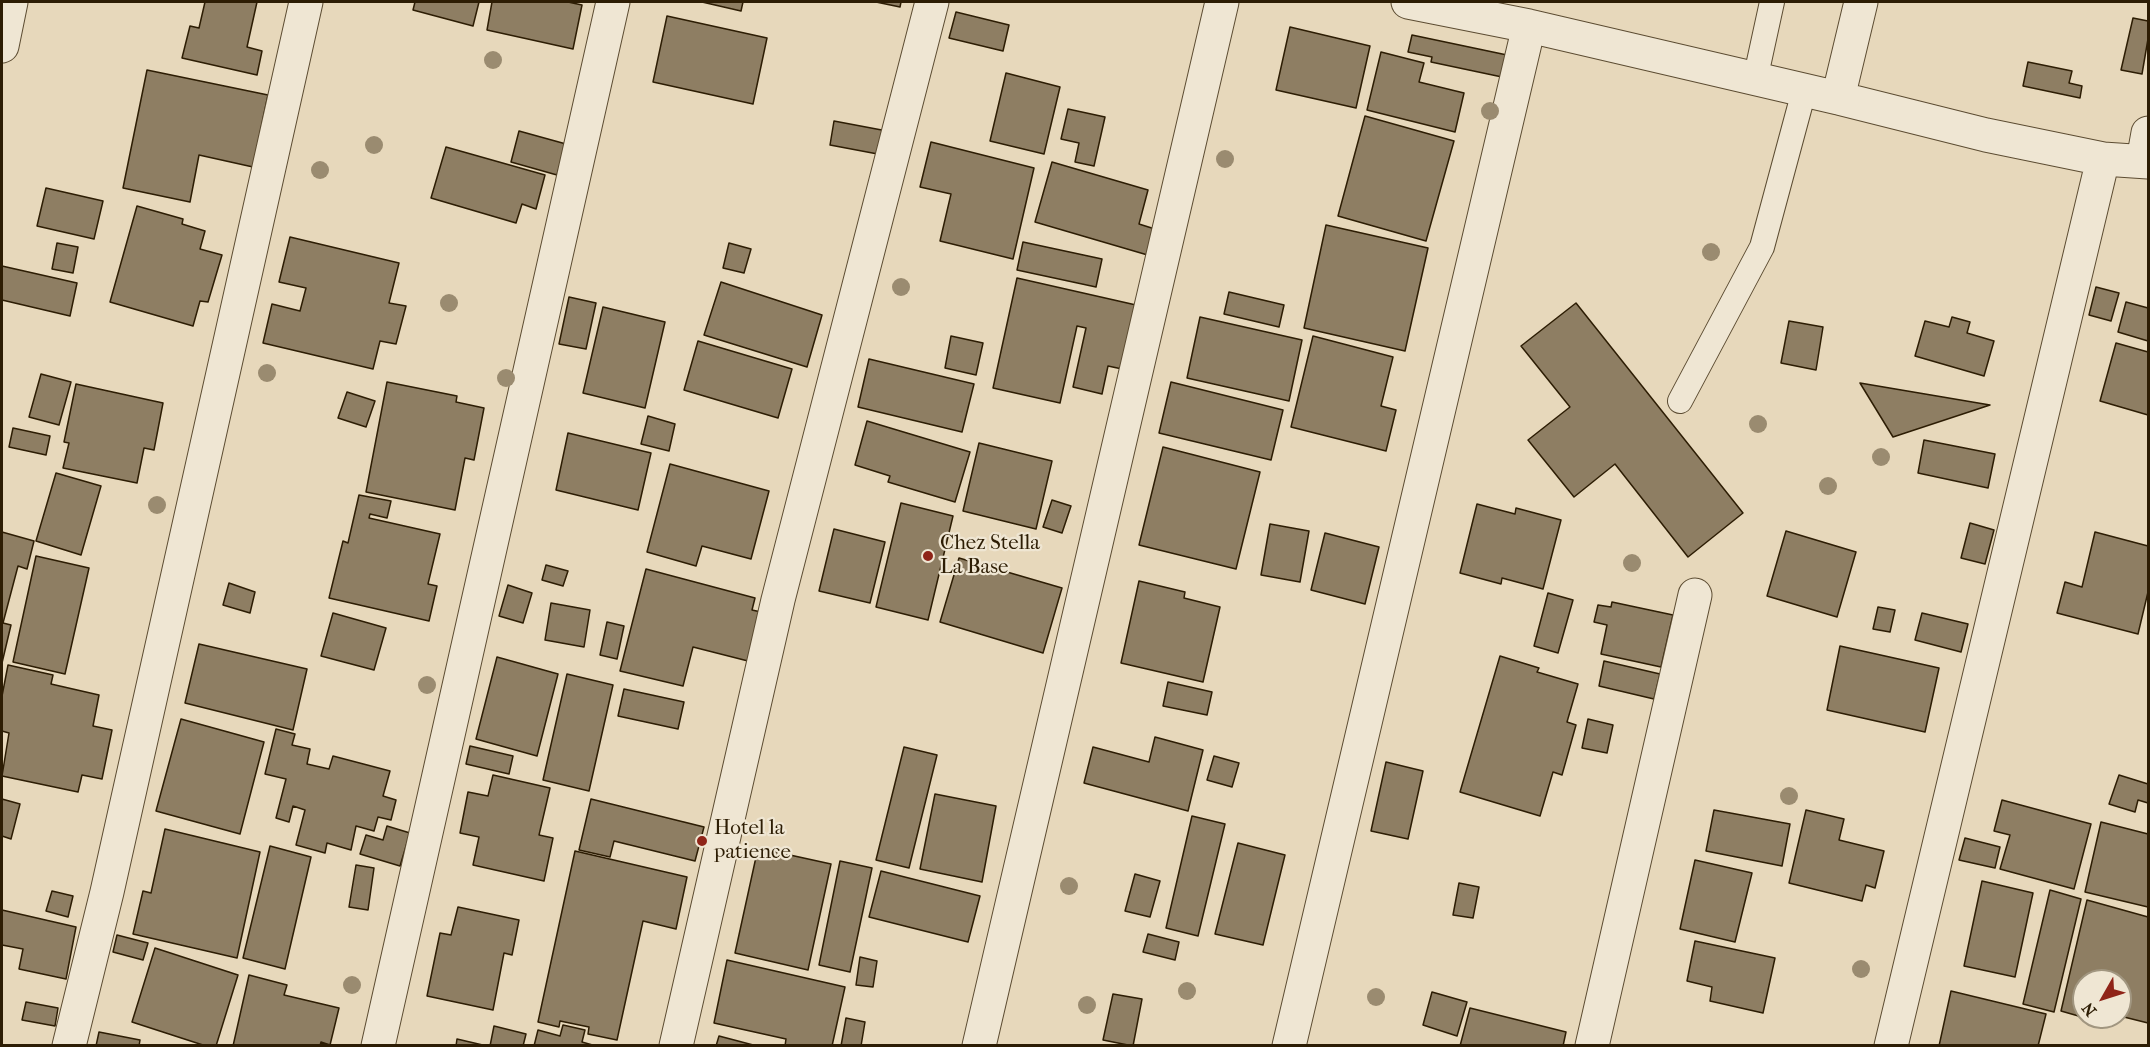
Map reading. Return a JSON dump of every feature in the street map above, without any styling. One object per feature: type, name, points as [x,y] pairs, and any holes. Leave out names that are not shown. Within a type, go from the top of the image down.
[{"type":"street","points":[[2,46],[10,2]]},
{"type":"street","points":[[69,1046],[107,892],[306,2]]},
{"type":"street","points":[[378,1046],[613,2]]},
{"type":"street","points":[[676,1046],[778,600],[932,2]]},
{"type":"street","points":[[979,1046],[1222,2]]},
{"type":"street","points":[[1408,2],[1529,26],[1986,135],[2103,159],[2146,152]]},
{"type":"street","points":[[1838,98],[1861,2]]},
{"type":"street","points":[[1290,1046],[1529,26]]},
{"type":"street","points":[[1891,1046],[2103,159]]},
{"type":"street","points":[[1592,1046],[1695,595]]},
{"type":"lane","points":[[1755,80],[1772,2]]},
{"type":"lane","points":[[1680,401],[1762,247],[1804,91]]},
{"type":"building","points":[[205,2],[257,2],[247,47],[262,51],[257,75],[182,58],[190,26],[199,28]]},
{"type":"building","points":[[415,2],[479,2],[473,26],[413,10]]},
{"type":"building","points":[[492,2],[568,2],[582,5],[573,49],[487,30]]},
{"type":"building","points":[[702,2],[743,2],[741,11]]},
{"type":"building","points":[[876,2],[901,2],[900,7]]},
{"type":"building","points":[[956,12],[1009,25],[1003,51],[949,38]]},
{"type":"building","points":[[667,16],[767,38],[753,104],[653,82]]},
{"type":"building","points":[[2133,18],[2148,21],[2148,39],[2142,74],[2121,70]]},
{"type":"building","points":[[1290,27],[1370,46],[1356,108],[1276,90]]},
{"type":"building","points":[[1412,35],[1507,55],[1502,77],[1431,62],[1432,57],[1408,52]]},
{"type":"building","points":[[1381,52],[1424,63],[1419,82],[1464,93],[1455,132],[1367,110]]},
{"type":"building","points":[[2028,62],[2072,71],[2069,83],[2082,86],[2080,98],[2023,86]]},
{"type":"building","points":[[147,70],[268,95],[253,167],[199,155],[190,202],[123,188]]},
{"type":"building","points":[[1006,73],[1060,87],[1044,154],[990,141]]},
{"type":"building","points":[[1068,109],[1105,117],[1094,166],[1075,162],[1079,143],[1061,139]]},
{"type":"building","points":[[1365,116],[1454,141],[1426,241],[1338,216]]},
{"type":"building","points":[[834,121],[887,131],[883,155],[830,145]]},
{"type":"building","points":[[519,131],[566,144],[557,175],[511,162]]},
{"type":"building","points":[[931,142],[1034,168],[1013,259],[940,241],[951,194],[920,187]]},
{"type":"building","points":[[446,147],[545,175],[536,209],[522,204],[516,223],[431,198]]},
{"type":"building","points":[[1052,162],[1148,190],[1139,224],[1158,230],[1151,256],[1035,222]]},
{"type":"building","points":[[46,188],[103,201],[94,239],[37,226]]},
{"type":"building","points":[[137,206],[183,219],[182,224],[205,231],[200,249],[222,255],[208,302],[200,301],[193,326],[110,302]]},
{"type":"building","points":[[1326,225],[1428,248],[1405,351],[1304,328]]},
{"type":"building","points":[[290,237],[399,263],[389,303],[406,306],[396,344],[380,341],[373,369],[263,343],[272,304],[300,311],[306,288],[279,282]]},
{"type":"building","points":[[1023,242],[1102,259],[1096,287],[1017,270]]},
{"type":"building","points":[[57,243],[78,247],[73,273],[52,269]]},
{"type":"building","points":[[729,243],[751,249],[744,273],[723,268]]},
{"type":"building","points":[[2,266],[77,283],[70,316],[2,300]]},
{"type":"building","points":[[1017,278],[1136,305],[1122,369],[1108,366],[1102,394],[1073,387],[1086,328],[1077,326],[1060,403],[993,388]]},
{"type":"building","points":[[721,282],[822,315],[807,367],[704,335]]},
{"type":"building","points":[[2096,287],[2119,293],[2111,321],[2089,315]]},
{"type":"building","points":[[1229,292],[1284,305],[1279,327],[1224,314]]},
{"type":"building","points":[[569,297],[596,303],[586,349],[559,344]]},
{"type":"building","points":[[2126,302],[2148,308],[2148,341],[2118,332]]},
{"type":"building","points":[[1576,303],[1743,513],[1688,557],[1615,464],[1574,497],[1528,440],[1570,407],[1521,346]]},
{"type":"building","points":[[603,307],[665,322],[645,408],[583,393]]},
{"type":"building","points":[[1200,317],[1302,340],[1289,401],[1187,378]]},
{"type":"building","points":[[1952,317],[1970,322],[1967,333],[1994,341],[1984,376],[1915,356],[1925,321],[1949,327]]},
{"type":"building","points":[[1789,321],[1823,327],[1816,370],[1781,363]]},
{"type":"building","points":[[951,336],[983,343],[976,375],[945,368]]},
{"type":"building","points":[[1313,336],[1393,357],[1381,406],[1396,410],[1386,451],[1291,427]]},
{"type":"building","points":[[698,341],[792,369],[778,418],[684,390]]},
{"type":"building","points":[[2116,343],[2148,352],[2148,415],[2100,401]]},
{"type":"building","points":[[869,359],[974,384],[962,432],[858,407]]},
{"type":"building","points":[[41,374],[71,382],[59,425],[29,417]]},
{"type":"building","points":[[387,382],[457,396],[456,402],[484,408],[474,460],[465,458],[455,510],[366,492]]},
{"type":"building","points":[[1171,382],[1283,410],[1271,460],[1159,433]]},
{"type":"building","points":[[1860,383],[1990,405],[1893,437]]},
{"type":"building","points":[[76,384],[163,403],[154,450],[144,448],[137,483],[63,468],[69,443],[64,442]]},
{"type":"building","points":[[347,392],[375,401],[366,427],[338,418]]},
{"type":"building","points":[[648,416],[675,424],[669,451],[641,444]]},
{"type":"building","points":[[867,421],[970,452],[955,502],[888,482],[890,476],[855,465]]},
{"type":"building","points":[[13,428],[50,436],[46,455],[9,447]]},
{"type":"building","points":[[568,433],[651,453],[638,510],[556,490]]},
{"type":"building","points":[[1924,440],[1995,454],[1988,488],[1918,473]]},
{"type":"building","points":[[979,443],[1052,461],[1036,529],[963,511]]},
{"type":"building","points":[[1163,447],[1260,472],[1236,569],[1139,545]]},
{"type":"building","points":[[670,464],[769,491],[751,559],[702,546],[696,566],[647,552]]},
{"type":"building","points":[[56,473],[101,486],[81,555],[36,541]]},
{"type":"building","points":[[359,495],[391,501],[387,518],[370,514],[369,518],[440,534],[428,584],[437,586],[429,621],[329,598],[343,541],[348,543]]},
{"type":"building","points":[[1052,500],[1071,506],[1062,533],[1043,527]]},
{"type":"building","points":[[901,503],[953,516],[928,620],[876,607]]},
{"type":"building","points":[[1477,504],[1515,514],[1516,508],[1561,520],[1543,589],[1502,578],[1501,584],[1460,573]]},
{"type":"building","points":[[1970,523],[1994,530],[1985,564],[1961,558]]},
{"type":"building","points":[[1270,524],[1309,531],[1300,582],[1261,575]]},
{"type":"building","points":[[834,529],[885,542],[870,603],[819,591]]},
{"type":"building","points":[[1786,531],[1856,552],[1837,617],[1767,596]]},
{"type":"building","points":[[2,532],[34,541],[27,569],[18,566],[3,623],[11,625],[2,663]]},
{"type":"building","points":[[2095,532],[2148,546],[2148,592],[2138,634],[2057,613],[2065,582],[2082,587]]},
{"type":"building","points":[[1325,533],[1379,547],[1365,604],[1311,590]]},
{"type":"building","points":[[36,556],[89,568],[65,674],[13,662]]},
{"type":"building","points":[[959,558],[1062,588],[1043,653],[940,622]]},
{"type":"building","points":[[546,565],[568,571],[563,586],[542,580]]},
{"type":"building","points":[[646,569],[755,598],[752,610],[761,612],[748,661],[693,647],[683,686],[620,671]]},
{"type":"building","points":[[1139,581],[1185,592],[1184,598],[1220,607],[1203,682],[1121,663]]},
{"type":"building","points":[[229,583],[255,592],[250,613],[223,605]]},
{"type":"building","points":[[508,585],[532,593],[523,623],[499,616]]},
{"type":"building","points":[[1548,593],[1573,600],[1558,653],[1534,646]]},
{"type":"building","points":[[1612,602],[1673,615],[1661,667],[1601,654],[1607,625],[1594,622],[1598,605],[1611,607]]},
{"type":"building","points":[[551,603],[590,610],[584,647],[545,640]]},
{"type":"building","points":[[1878,607],[1895,610],[1890,632],[1873,629]]},
{"type":"building","points":[[333,613],[386,628],[374,670],[321,656]]},
{"type":"building","points":[[1922,613],[1968,624],[1961,652],[1915,640]]},
{"type":"building","points":[[607,622],[624,626],[617,659],[600,655]]},
{"type":"building","points":[[199,644],[307,669],[293,730],[185,703]]},
{"type":"building","points":[[1840,646],[1939,668],[1925,732],[1827,710]]},
{"type":"building","points":[[1500,656],[1539,668],[1537,672],[1578,684],[1567,722],[1576,725],[1562,775],[1553,772],[1540,816],[1460,792]]},
{"type":"building","points":[[497,657],[558,674],[537,756],[476,739]]},
{"type":"building","points":[[1604,661],[1660,674],[1654,699],[1599,686]]},
{"type":"building","points":[[8,665],[53,675],[51,684],[99,695],[93,726],[112,730],[102,779],[82,775],[78,792],[2,776],[9,733],[2,731],[2,696]]},
{"type":"building","points":[[567,674],[613,685],[589,791],[543,780]]},
{"type":"building","points":[[1168,682],[1212,692],[1207,715],[1163,706]]},
{"type":"building","points":[[624,689],[684,702],[678,729],[618,716]]},
{"type":"building","points":[[181,719],[264,742],[240,834],[156,811]]},
{"type":"building","points":[[1588,719],[1613,725],[1607,753],[1582,748]]},
{"type":"building","points":[[276,729],[295,734],[292,745],[310,749],[307,764],[329,769],[333,756],[390,771],[383,796],[396,800],[391,820],[378,817],[374,831],[356,826],[351,850],[327,843],[325,853],[296,845],[305,810],[293,806],[289,822],[276,818],[286,779],[265,774]]},
{"type":"building","points":[[1155,737],[1203,750],[1188,811],[1084,783],[1093,747],[1149,762]]},
{"type":"building","points":[[470,746],[513,756],[509,774],[466,764]]},
{"type":"building","points":[[904,747],[937,755],[909,868],[876,860]]},
{"type":"building","points":[[1214,756],[1239,763],[1232,787],[1207,780]]},
{"type":"building","points":[[1386,762],[1423,771],[1408,839],[1371,831]]},
{"type":"building","points":[[493,775],[550,788],[539,835],[553,838],[544,881],[473,865],[479,837],[460,833],[468,792],[488,796]]},
{"type":"building","points":[[2119,775],[2148,784],[2148,803],[2138,800],[2135,812],[2109,804]]},
{"type":"building","points":[[935,794],[996,806],[982,882],[920,869]]},
{"type":"building","points":[[2,799],[20,804],[11,839],[2,836]]},
{"type":"building","points":[[591,799],[704,827],[695,861],[614,841],[610,857],[579,850]]},
{"type":"building","points":[[2002,800],[2091,824],[2074,889],[2000,869],[2010,835],[1994,831]]},
{"type":"building","points":[[1714,810],[1790,824],[1782,866],[1706,851]]},
{"type":"building","points":[[1806,810],[1844,819],[1839,840],[1884,851],[1875,888],[1866,885],[1862,901],[1789,883]]},
{"type":"building","points":[[1192,816],[1225,824],[1198,936],[1166,928]]},
{"type":"building","points":[[2101,822],[2148,834],[2148,907],[2085,892]]},
{"type":"building","points":[[387,826],[410,833],[400,866],[360,854],[366,835],[383,840]]},
{"type":"building","points":[[165,829],[260,852],[237,958],[133,934],[143,891],[151,893]]},
{"type":"building","points":[[1965,838],[2000,847],[1995,868],[1959,860]]},
{"type":"building","points":[[1238,843],[1285,855],[1263,945],[1215,934]]},
{"type":"building","points":[[270,846],[311,857],[285,969],[243,958]]},
{"type":"building","points":[[758,848],[831,864],[808,970],[735,953]]},
{"type":"building","points":[[575,851],[687,877],[676,929],[643,921],[617,1040],[588,1034],[589,1027],[560,1021],[559,1027],[538,1022]]},
{"type":"building","points":[[1695,860],[1752,873],[1735,942],[1680,929]]},
{"type":"building","points":[[840,861],[872,868],[850,972],[819,965]]},
{"type":"building","points":[[356,865],[374,868],[368,910],[349,907]]},
{"type":"building","points":[[881,871],[980,896],[968,942],[869,917]]},
{"type":"building","points":[[1135,874],[1160,881],[1150,917],[1125,911]]},
{"type":"building","points":[[1982,881],[2033,893],[2015,977],[1964,966]]},
{"type":"building","points":[[1459,883],[1479,887],[1473,918],[1453,915]]},
{"type":"building","points":[[2050,890],[2081,899],[2054,1012],[2023,1004]]},
{"type":"building","points":[[52,891],[73,896],[68,917],[46,911]]},
{"type":"building","points":[[2087,900],[2148,917],[2148,1023],[2132,1019],[2132,969],[2072,969],[2072,1014],[2061,1011]]},
{"type":"building","points":[[458,907],[519,920],[512,955],[504,953],[493,1010],[427,996],[440,933],[451,935]]},
{"type":"building","points":[[2,910],[76,927],[66,979],[19,969],[23,949],[2,945]]},
{"type":"building","points":[[1148,934],[1179,942],[1175,960],[1143,952]]},
{"type":"building","points":[[117,935],[148,943],[143,960],[113,952]]},
{"type":"building","points":[[1695,941],[1775,958],[1763,1013],[1710,1001],[1712,987],[1687,981]]},
{"type":"building","points":[[155,948],[238,975],[216,1046],[206,1046],[132,1022]]},
{"type":"building","points":[[860,957],[877,961],[873,987],[856,985]]},
{"type":"building","points":[[727,960],[845,987],[832,1046],[785,1046],[786,1039],[714,1023]]},
{"type":"building","points":[[249,975],[287,985],[284,995],[339,1008],[330,1045],[321,1042],[320,1046],[233,1046]]},
{"type":"building","points":[[1951,991],[2046,1014],[2038,1046],[1939,1046]]},
{"type":"building","points":[[1432,992],[1467,1002],[1457,1036],[1423,1025]]},
{"type":"building","points":[[1113,994],[1142,999],[1133,1046],[1103,1040]]},
{"type":"building","points":[[26,1002],[58,1008],[55,1026],[22,1020]]},
{"type":"building","points":[[1470,1008],[1566,1032],[1563,1046],[1460,1046]]},
{"type":"building","points":[[846,1018],[865,1022],[861,1046],[841,1046]]},
{"type":"building","points":[[563,1025],[585,1030],[582,1042],[596,1046],[534,1046],[538,1030],[560,1036]]},
{"type":"building","points":[[494,1026],[526,1034],[523,1046],[490,1046]]},
{"type":"building","points":[[99,1032],[140,1040],[139,1046],[96,1046]]},
{"type":"building","points":[[719,1036],[757,1046],[716,1046]]},
{"type":"building","points":[[457,1039],[487,1046],[456,1046]]},
{"type":"place","name":"Chez Stella La Base","points":[[928,556]]},
{"type":"place","name":"Hotel la patience","points":[[702,841]]}]
